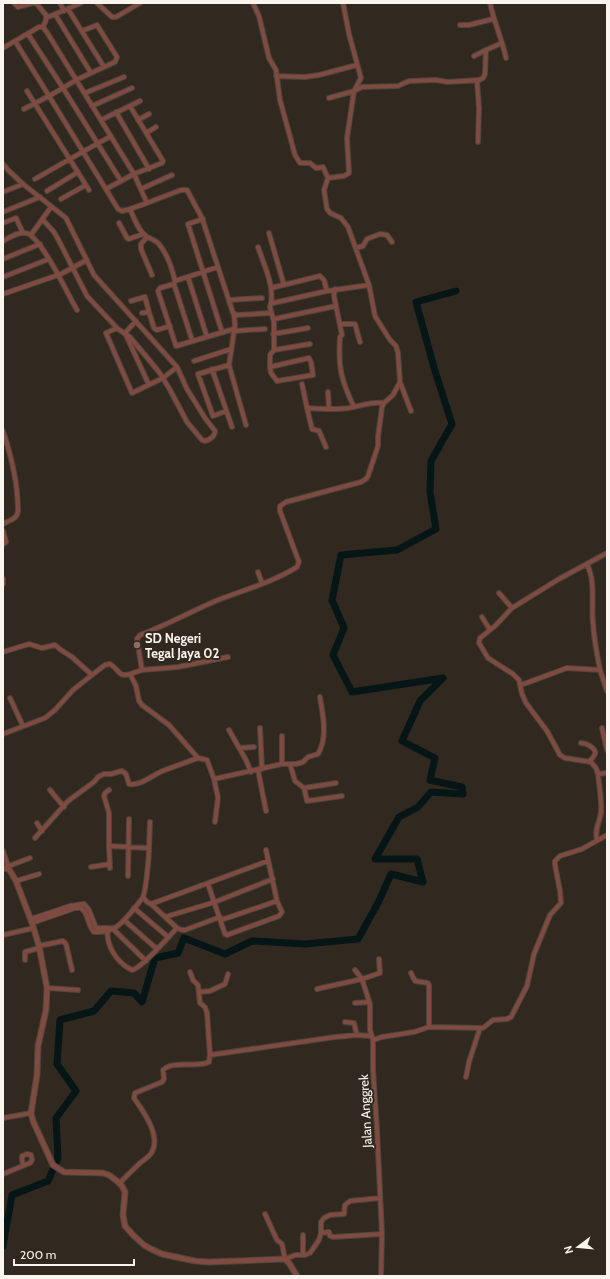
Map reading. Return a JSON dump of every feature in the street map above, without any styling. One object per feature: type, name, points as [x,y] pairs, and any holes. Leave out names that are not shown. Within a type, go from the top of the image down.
[{"type":"street","points":[[14,3],[18,7],[36,3],[46,18]]},
{"type":"street","points":[[60,3],[82,31],[104,67]]},
{"type":"street","points":[[43,27],[46,18],[81,3]]},
{"type":"street","points":[[97,3],[109,15],[116,17],[140,3]]},
{"type":"street","points":[[253,3],[259,16],[266,49],[276,70],[282,109],[295,155],[300,163],[310,162],[316,168],[323,168],[328,178],[324,190],[326,206],[330,213],[341,218],[346,224],[356,248],[368,285],[374,316],[397,350],[400,382],[411,411]]},
{"type":"street","points":[[328,178],[344,176],[349,173],[346,143],[354,92],[361,80],[343,3]]},
{"type":"street","points":[[490,3],[493,19],[506,58]]},
{"type":"street","points":[[55,14],[91,73]]},
{"type":"street","points":[[460,25],[469,25],[493,19]]},
{"type":"street","points":[[24,109],[50,96],[76,80],[115,62],[117,58],[97,25],[82,31]]},
{"type":"street","points":[[3,48],[39,27],[43,27]]},
{"type":"street","points":[[43,27],[134,174],[147,203]]},
{"type":"street","points":[[28,34],[121,181]]},
{"type":"street","points":[[15,41],[118,208],[122,210],[130,209],[181,190],[187,190],[198,208],[203,219],[234,315],[235,325],[229,365],[246,425]]},
{"type":"street","points":[[474,56],[502,43]]},
{"type":"street","points":[[329,98],[354,92],[362,87],[398,86],[409,81],[436,80],[448,82],[478,80],[484,78],[486,74],[486,50]]},
{"type":"street","points":[[276,76],[305,77],[357,65]]},
{"type":"street","points":[[85,93],[124,77]]},
{"type":"street","points":[[478,80],[478,142]]},
{"type":"street","points":[[92,106],[132,88]]},
{"type":"street","points":[[27,91],[36,103],[89,190]]},
{"type":"street","points":[[101,120],[140,101]]},
{"type":"street","points":[[106,189],[134,174],[162,163],[130,106]]},
{"type":"street","points":[[116,112],[150,169]]},
{"type":"street","points":[[138,120],[149,114]]},
{"type":"street","points":[[146,133],[156,127]]},
{"type":"street","points":[[35,180],[111,136]]},
{"type":"street","points":[[3,164],[23,184],[66,218],[94,275],[177,367],[191,395],[215,431],[209,440],[202,440],[187,422],[163,378],[130,337],[117,328],[87,296],[56,235],[43,220]]},
{"type":"street","points":[[3,174],[9,171]]},
{"type":"street","points":[[46,191],[78,172]]},
{"type":"street","points":[[141,189],[172,176]]},
{"type":"street","points":[[3,192],[23,184]]},
{"type":"street","points":[[61,199],[86,185]]},
{"type":"street","points":[[3,212],[40,198]]},
{"type":"street","points":[[31,235],[51,207]]},
{"type":"street","points":[[130,209],[138,226],[145,235],[160,245],[170,264],[190,337],[193,341]]},
{"type":"street","points":[[3,223],[16,218],[23,233]]},
{"type":"street","points":[[203,219],[188,224],[222,332]]},
{"type":"street","points":[[119,223],[129,239],[145,235]]},
{"type":"street","points":[[3,241],[23,233],[31,235],[40,244],[76,310]]},
{"type":"street","points":[[269,233],[284,285]]},
{"type":"street","points":[[356,248],[363,246],[367,239],[380,234],[387,235],[392,242]]},
{"type":"street","points":[[145,235],[141,244],[141,249],[152,274]]},
{"type":"street","points":[[3,259],[40,244]]},
{"type":"street","points":[[258,247],[271,288],[272,303],[270,307],[274,319],[274,350],[270,356],[270,367],[271,373],[277,381],[313,375],[309,358],[270,367]]},
{"type":"street","points":[[3,278],[49,259]]},
{"type":"street","points":[[3,294],[57,275],[87,260]]},
{"type":"street","points":[[218,267],[175,282],[160,288],[158,291],[176,346],[222,332],[265,329]]},
{"type":"street","points":[[271,288],[320,276],[324,280],[327,291]]},
{"type":"street","points":[[188,277],[207,337]]},
{"type":"street","points":[[272,303],[335,289],[368,285]]},
{"type":"street","points":[[335,289],[334,296],[342,335],[340,337],[339,367],[345,388],[354,406]]},
{"type":"street","points":[[131,301],[145,297],[154,328],[157,330],[170,326]]},
{"type":"street","points":[[229,300],[262,298]]},
{"type":"street","points":[[274,319],[336,306]]},
{"type":"street","points":[[142,313],[149,312]]},
{"type":"street","points":[[234,315],[271,313]]},
{"type":"street","points":[[125,333],[136,321]]},
{"type":"street","points":[[340,324],[355,324],[360,342]]},
{"type":"street","points":[[117,328],[106,333],[132,393],[163,378],[177,367]]},
{"type":"street","points":[[273,334],[308,328]]},
{"type":"street","points":[[125,333],[149,385]]},
{"type":"street","points":[[274,350],[310,344]]},
{"type":"street","points":[[194,361],[231,349]]},
{"type":"street","points":[[226,411],[213,416],[198,375],[212,369],[229,365]]},
{"type":"street","points":[[212,369],[232,427]]},
{"type":"street","points":[[142,670],[138,639],[140,635],[165,626],[195,610],[291,571],[297,567],[299,562],[280,511],[280,506],[283,503],[305,496],[361,482],[366,479],[378,446],[378,434],[382,407],[390,398],[400,382]]},
{"type":"street","points":[[302,384],[312,429],[319,431],[326,447]]},
{"type":"street","points":[[328,392],[329,410]]},
{"type":"street","points":[[307,408],[329,410],[370,403],[384,403]]},
{"type":"street","points":[[3,431],[15,484],[18,514],[13,520],[3,524]]},
{"type":"street","points":[[3,531],[6,542],[3,544]]},
{"type":"street","points":[[597,840],[596,828],[601,812],[598,774],[593,765],[589,762],[565,758],[560,755],[547,731],[526,703],[518,678],[486,655],[479,640],[512,608],[559,579],[607,553]]},
{"type":"street","points":[[587,564],[593,581],[593,625],[600,670],[607,691]]},
{"type":"street","points":[[258,572],[262,583]]},
{"type":"street","points":[[3,579],[3,584]]},
{"type":"street","points":[[499,593],[512,608]]},
{"type":"street","points":[[482,617],[490,630]]},
{"type":"street","points":[[3,652],[29,644],[42,648],[55,645],[72,657],[92,675]]},
{"type":"street","points":[[3,734],[42,720],[51,714],[74,690],[106,665],[110,664],[121,675],[125,676],[142,670],[178,667],[228,657]]},
{"type":"street","points":[[521,685],[567,668],[600,670]]},
{"type":"street","points":[[130,674],[136,686],[139,700],[142,704],[169,725],[198,758]]},
{"type":"street","points":[[602,675],[607,676]]},
{"type":"street","points":[[214,779],[282,764],[300,763],[308,757],[319,754],[323,743],[324,725],[320,697]]},
{"type":"street","points":[[10,698],[23,726]]},
{"type":"street","points":[[260,728],[260,770],[266,811]]},
{"type":"street","points":[[602,728],[607,750]]},
{"type":"street","points":[[229,730],[251,772]]},
{"type":"street","points":[[282,736],[282,764]]},
{"type":"street","points":[[581,743],[586,743],[594,748],[595,756],[589,762]]},
{"type":"street","points":[[239,748],[254,747]]},
{"type":"street","points":[[35,838],[68,802],[94,782],[95,779],[104,774],[122,771],[126,774],[129,784],[133,784],[150,778],[163,770],[198,758],[207,760],[214,779],[218,798],[214,822]]},
{"type":"street","points":[[290,764],[295,781],[304,788],[307,801],[342,796]]},
{"type":"street","points":[[598,774],[607,772]]},
{"type":"street","points":[[304,788],[336,783]]},
{"type":"street","points":[[50,790],[64,807]]},
{"type":"street","points":[[91,867],[110,866],[110,813],[104,796],[109,790]]},
{"type":"street","points":[[128,876],[130,846],[129,818]]},
{"type":"street","points":[[3,935],[70,906],[84,904],[89,910],[95,927],[110,929],[117,927],[143,896],[148,863],[150,822]]},
{"type":"street","points":[[37,823],[42,831]]},
{"type":"street","points":[[210,1055],[335,1037],[358,1035],[372,1038],[382,1037],[414,1032],[429,1027],[480,1028],[485,1027],[493,1020],[507,1019],[511,1017],[526,989],[536,948],[550,915],[560,905],[562,900],[555,861],[560,856],[582,849],[607,835]]},
{"type":"street","points":[[109,846],[149,848]]},
{"type":"street","points":[[208,884],[221,918],[225,934],[230,935],[281,915],[282,912],[277,901],[266,850]]},
{"type":"street","points":[[3,851],[7,868],[16,881],[33,923],[47,988],[46,1010],[38,1046],[38,1075],[31,1113],[33,1121],[53,1165],[64,1172],[103,1173],[112,1177],[120,1183],[125,1192],[123,1215],[125,1226],[134,1236],[151,1249],[162,1254],[196,1261],[208,1262],[285,1259],[295,1255],[307,1255],[313,1251],[321,1233],[321,1222],[324,1218],[330,1215],[344,1214],[345,1205],[350,1201],[380,1198]]},
{"type":"street","points":[[7,868],[30,858]]},
{"type":"street","points":[[151,904],[268,861]]},
{"type":"street","points":[[16,881],[39,874]]},
{"type":"street","points":[[165,917],[215,902],[273,879]]},
{"type":"street","points":[[143,896],[147,902],[180,930],[185,930],[277,901]]},
{"type":"street","points":[[134,908],[168,937]]},
{"type":"street","points":[[124,920],[157,949]]},
{"type":"street","points":[[110,929],[109,944],[111,950],[129,969],[136,970],[177,928]]},
{"type":"street","points":[[110,929],[146,961]]},
{"type":"street","points":[[25,960],[25,952],[63,940],[66,944],[72,970]]},
{"type":"street","points":[[317,989],[362,979],[380,973],[378,959]]},
{"type":"street","points":[[355,970],[362,979]]},
{"type":"street","points":[[120,1183],[149,1156],[153,1148],[150,1123],[134,1098],[135,1092],[162,1082],[164,1079],[163,1070],[165,1067],[208,1063],[210,1060],[208,1016],[205,1007],[200,1003],[198,985],[193,980],[190,972]]},
{"type":"street","points":[[411,973],[415,980],[428,983],[429,985],[429,1027]]},
{"type":"street","points":[[199,992],[210,991],[225,984],[228,974]]},
{"type":"street","name":"Jalan Anggrek","points":[[362,979],[369,1002],[370,1030],[372,1038],[382,1234],[381,1276]]},
{"type":"street","points":[[47,988],[78,990]]},
{"type":"street","points":[[355,1003],[369,1002]]},
{"type":"street","points":[[345,1022],[354,1023],[358,1035]]},
{"type":"street","points":[[466,1077],[468,1062],[480,1028]]},
{"type":"street","points":[[3,1118],[31,1113]]},
{"type":"street","points":[[3,1173],[23,1165]]},
{"type":"street","points":[[265,1214],[277,1240],[283,1246],[285,1259],[297,1276]]},
{"type":"street","points":[[321,1233],[329,1232],[330,1236],[333,1237],[382,1234]]},
{"type":"street","points":[[303,1235],[303,1255]]},
{"type":"waterway","points":[[3,1246],[12,1195],[48,1181],[58,1158],[56,1118],[76,1091],[57,1064],[60,1020],[94,1011],[111,991],[134,993],[142,1002],[155,958],[178,953],[184,938],[225,954],[252,941],[305,944],[358,939],[378,903],[391,874],[423,882],[417,859],[375,859],[399,817],[418,807],[431,792],[463,794],[462,787],[430,780],[435,758],[402,741],[420,701],[443,678],[352,692],[333,655],[344,628],[332,600],[341,555],[397,550],[436,529],[430,492],[431,461],[452,424],[435,371],[416,302],[456,291]]},
{"type":"place","name":"SD Negeri Tegal Jaya 02","points":[[137,645]]}]
